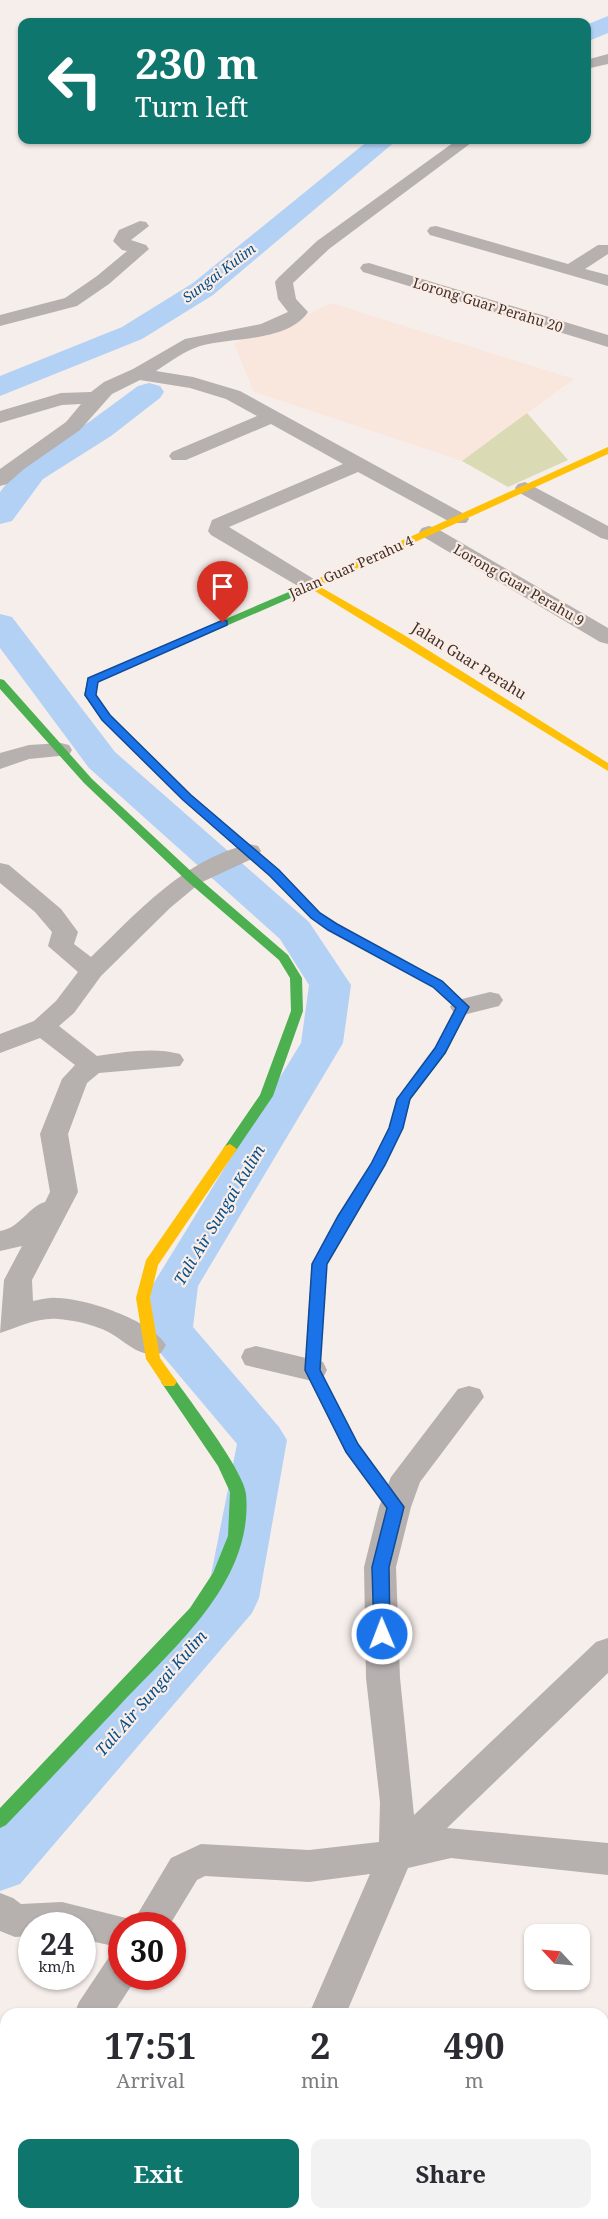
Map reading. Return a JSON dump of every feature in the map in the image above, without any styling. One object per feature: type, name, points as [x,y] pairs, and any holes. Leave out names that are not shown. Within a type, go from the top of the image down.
[{"type":"street","points":[[591,64],[608,59]]},
{"type":"street","points":[[0,480],[16,464],[72,426],[91,408],[96,398],[111,386],[138,374],[190,344],[227,334],[273,327],[296,316],[299,312],[284,296],[284,282],[323,245],[462,144]]},
{"type":"street","points":[[0,321],[61,307],[84,294],[140,249],[128,246],[122,241],[125,234],[140,226]]},
{"type":"street","points":[[436,231],[608,281]]},
{"type":"street","points":[[571,270],[604,249]]},
{"type":"street","name":"Lorong Guar Perahu 20","points":[[369,268],[608,341]]},
{"type":"street","points":[[138,374],[203,386],[233,395],[459,519]]},
{"type":"street","points":[[0,417],[61,399],[96,398]]},
{"type":"street","points":[[179,456],[271,417]]},
{"type":"street","name":"Jalan Guar Perahu 4","points":[[244,854],[106,718],[90,695],[92,680],[459,519],[608,450]]},
{"type":"street","points":[[310,585],[218,531],[219,524],[357,465]]},
{"type":"street","points":[[525,488],[608,534]]},
{"type":"street","name":"Lorong Guar Perahu 9","points":[[429,532],[608,637]]},
{"type":"street","name":"Jalan Guar Perahu","points":[[310,585],[400,637],[608,768]]},
{"type":"street","points":[[0,682],[88,781],[284,958],[296,978],[297,1011],[266,1096],[151,1264],[143,1298],[153,1359],[224,1463],[238,1492],[236,1536],[220,1575],[196,1613],[0,1820]]},
{"type":"street","points":[[0,762],[10,756],[61,750]]},
{"type":"street","points":[[0,1044],[43,1027],[65,1006],[92,970],[139,924],[194,878],[244,854],[316,916],[332,927],[438,984],[463,1007]]},
{"type":"street","points":[[0,870],[59,920],[65,932],[61,946],[92,970]]},
{"type":"street","points":[[396,1507],[352,1448],[312,1370],[319,1264],[343,1220],[378,1165],[396,1128],[404,1099],[441,1050],[463,1007],[490,1000]]},
{"type":"street","points":[[43,1027],[92,1065]]},
{"type":"street","points":[[151,1345],[109,1319],[57,1308],[9,1317],[18,1280],[64,1192],[54,1134],[75,1079],[92,1065],[131,1060],[171,1060]]},
{"type":"street","points":[[0,1241],[14,1240],[38,1224],[64,1192]]},
{"type":"street","points":[[256,1357],[312,1370]]},
{"type":"street","points":[[331,2008],[396,1855],[397,1802],[383,1678],[380,1567],[396,1507],[407,1477],[469,1398]]},
{"type":"street","points":[[396,1855],[608,1652]]},
{"type":"street","points":[[158,1912],[184,1869],[201,1860],[309,1866],[396,1855],[451,1843],[608,1859]]},
{"type":"street","points":[[8,1915],[62,1918],[108,1929]]},
{"type":"street","points":[[96,2008],[108,1990]]},
{"type":"shaded area","points":[[331,303],[574,379],[462,461],[254,392],[234,344],[252,333],[274,331]]},
{"type":"green space","points":[[527,413],[568,460],[508,487],[462,461]]},
{"type":"waterway","name":"Sungai Kulim","points":[[591,32],[608,23]]},
{"type":"waterway","name":"Sungai Kulim","points":[[0,387],[132,333],[203,289],[379,144]]},
{"type":"waterway","name":"Tali Air Sungai Kulim","points":[[0,514],[32,472],[100,429],[149,392]]},
{"type":"waterway","name":"Tali Air Sungai Kulim","points":[[0,624],[102,760],[295,931],[330,985],[322,1043],[175,1286],[169,1331],[262,1440],[233,1598],[0,1866]]},
{"type":"traffic: fast","points":[[176,787],[106,718],[90,695],[92,680],[319,582]]},
{"type":"traffic: fast","points":[[0,682],[88,781],[191,878],[284,958],[296,978],[297,1011],[266,1096],[230,1149]]},
{"type":"traffic: fast","points":[[314,1334],[319,1264],[343,1219],[378,1165],[396,1128],[404,1099],[441,1050],[463,1007],[438,984],[361,943]]},
{"type":"traffic: fast","points":[[0,1820],[196,1613],[220,1575],[236,1536],[238,1492],[224,1463],[169,1382]]},
{"type":"traffic: slow","points":[[319,582],[608,450]]},
{"type":"traffic: slow","points":[[310,585],[400,637],[608,768]]},
{"type":"traffic: slow","points":[[176,787],[274,873],[316,916],[361,943]]},
{"type":"traffic: slow","points":[[169,1382],[153,1359],[143,1298],[151,1264],[230,1149]]},
{"type":"traffic: slow","points":[[314,1334],[312,1370],[352,1448],[395,1507]]},
{"type":"route","points":[[223,623],[92,680],[90,695],[106,718],[187,798],[274,873],[316,916],[332,927],[438,984],[463,1007],[441,1050],[404,1099],[396,1128],[378,1165],[343,1220],[319,1264],[312,1370],[352,1448],[396,1507],[380,1567],[382,1634]]}]
